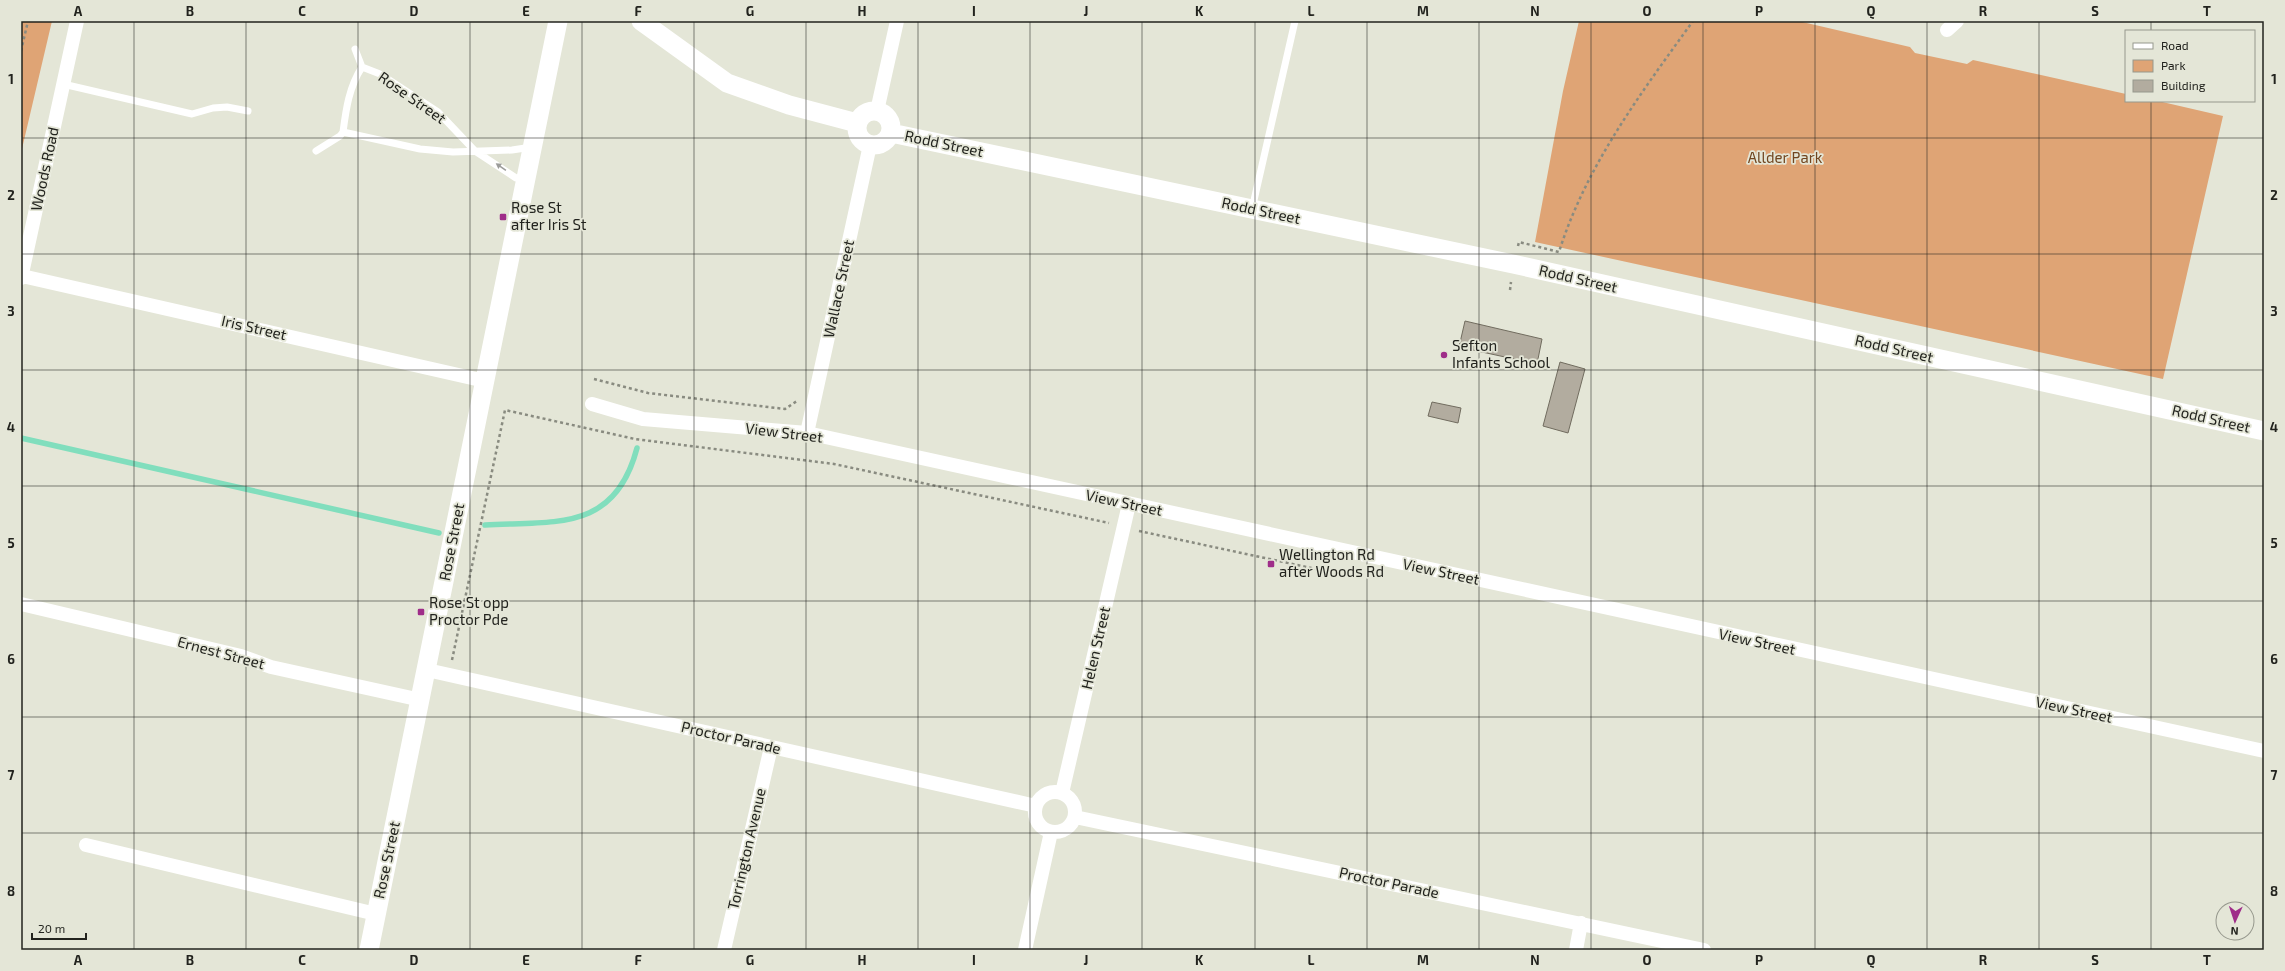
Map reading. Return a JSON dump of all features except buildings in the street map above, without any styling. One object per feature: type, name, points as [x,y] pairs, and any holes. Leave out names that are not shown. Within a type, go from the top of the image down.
[{"type":"street","name":"Woods Road","points":[[21,277],[77,21]]},
{"type":"street","name":"Rose Street","points":[[369,950],[527,182],[558,21]]},
{"type":"street","points":[[641,21],[727,83],[782,103],[858,123]]},
{"type":"street","points":[[877,111],[897,21]]},
{"type":"street","points":[[877,111],[888,118],[891,123],[891,133],[883,143],[870,145],[858,136],[858,123],[863,115],[877,111]]},
{"type":"street","name":"Rodd Street","points":[[891,133],[1513,264],[2264,431]]},
{"type":"street","name":"Wallace Street","points":[[807,433],[870,145]]},
{"type":"street","name":"Iris Street","points":[[21,277],[486,381]]},
{"type":"street","name":"View Street","points":[[592,404],[643,420],[807,433],[2264,751]]},
{"type":"street","name":"Helen Street","points":[[1062,793],[1129,504]]},
{"type":"street","name":"Ernest Street","points":[[21,604],[241,656],[271,667],[420,700]]},
{"type":"street","name":"Proctor Parade","points":[[427,670],[1036,806]]},
{"type":"street","name":"Torrington Avenue","points":[[724,950],[771,747]]},
{"type":"street","points":[[1052,792],[1062,793],[1071,799],[1074,805],[1075,817],[1067,828],[1062,831],[1051,832],[1039,824],[1035,818],[1036,806],[1045,794],[1052,792]]},
{"type":"street","name":"Proctor Parade","points":[[1075,817],[1704,950]]},
{"type":"street","points":[[1025,950],[1051,832]]},
{"type":"street","points":[[86,845],[376,914]]},
{"type":"street","points":[[1576,950],[1581,923]]},
{"type":"lane","points":[[1252,209],[1295,21]]},
{"type":"lane","name":"Rose Street","points":[[355,49],[362,68]]},
{"type":"lane","name":"Rose Street","points":[[343,132],[346,109],[354,80],[362,68]]},
{"type":"lane","name":"Rose Street","points":[[362,68],[380,74],[438,112],[474,151],[516,178],[527,182]]},
{"type":"lane","points":[[63,84],[192,114],[213,108],[227,107],[248,112]]},
{"type":"lane","points":[[316,151],[340,136],[343,132],[420,149],[454,152],[512,150],[534,146]]},
{"type":"path","points":[[21,51],[28,21]]},
{"type":"path","points":[[1510,290],[1513,264],[1519,242],[1559,252],[1567,226],[1604,150],[1693,21]]},
{"type":"path","points":[[594,379],[648,393],[785,409],[797,401],[798,396]]},
{"type":"path","points":[[452,661],[505,410],[635,438],[834,464],[1330,572]]},
{"type":"green space","points":[[21,21],[52,21],[21,153]]},
{"type":"green space","name":"Allder Park","points":[[1579,21],[1798,21],[1910,47],[1915,53],[1967,64],[1973,60],[2125,94],[2125,102],[2162,102],[2223,116],[2163,379],[1535,242],[1563,91]]},
{"type":"waterway","points":[[21,438],[439,533]]},
{"type":"waterway","points":[[485,525],[558,521],[579,516],[598,508],[614,495],[627,475],[637,448]]},
{"type":"place","name":"Rose St after Iris St","points":[[503,217]]},
{"type":"place","name":"Sefton Infants School","points":[[1444,355]]},
{"type":"place","name":"Wellington Rd after Woods Rd","points":[[1271,564]]},
{"type":"place","name":"Rose St opp Proctor Pde","points":[[421,612]]}]
